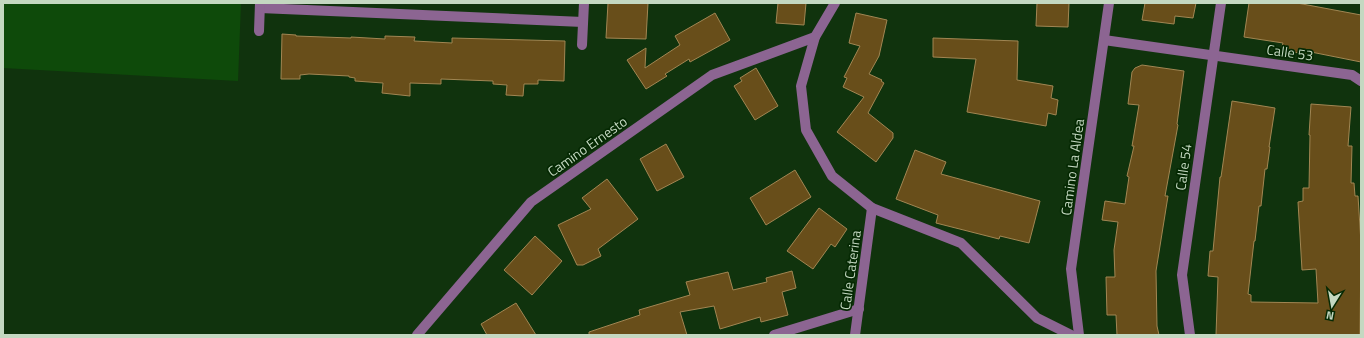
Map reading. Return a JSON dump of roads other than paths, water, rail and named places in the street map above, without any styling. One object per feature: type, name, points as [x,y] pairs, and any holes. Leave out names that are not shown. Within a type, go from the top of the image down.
[{"type":"street","points":[[582,45],[584,3]]},
{"type":"street","points":[[835,3],[815,37],[801,86],[806,130],[832,176],[872,208],[961,243],[1037,318],[1071,335]]},
{"type":"street","name":"Camino La Aldea","points":[[1078,335],[1071,269],[1109,3]]},
{"type":"street","name":"Calle 54","points":[[1190,335],[1182,276],[1221,3]]},
{"type":"street","points":[[259,31],[260,5],[583,22]]},
{"type":"street","name":"Camino Ernesto","points":[[417,335],[531,202],[712,75],[815,37]]},
{"type":"street","name":"Calle 53","points":[[1104,40],[1352,75],[1361,81]]},
{"type":"street","name":"Calle Caterina","points":[[855,335],[872,208]]},
{"type":"street","points":[[774,335],[859,309]]}]
